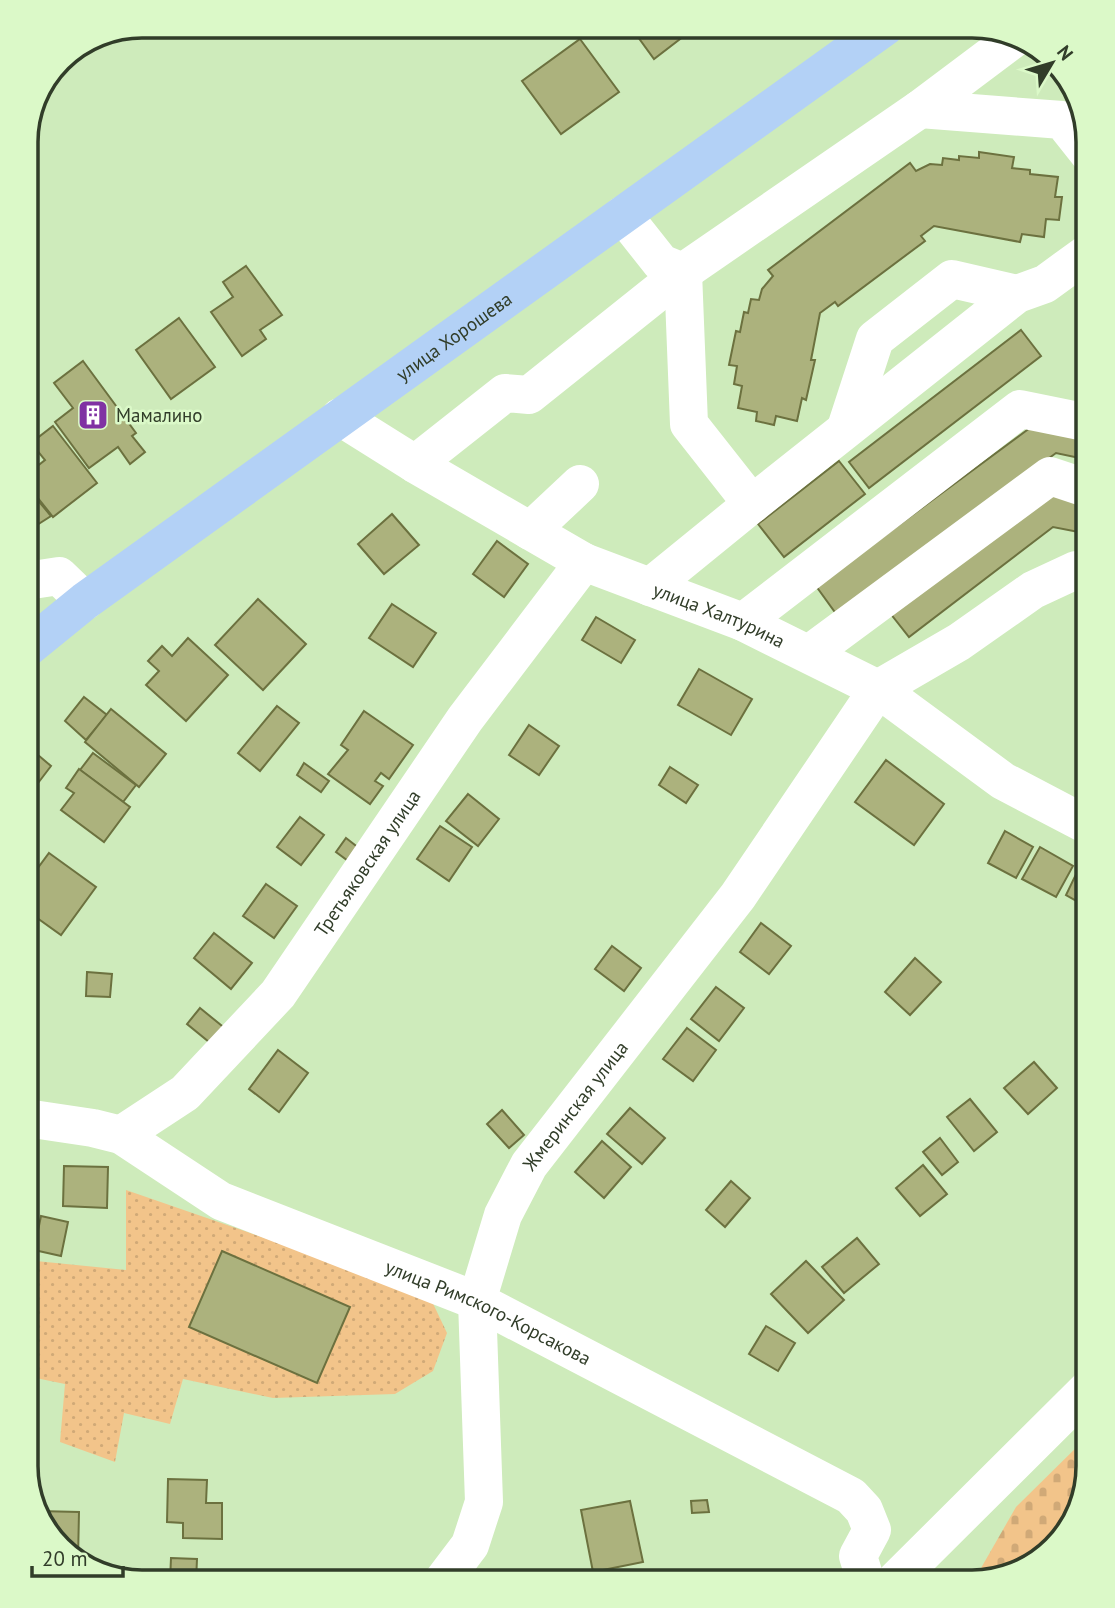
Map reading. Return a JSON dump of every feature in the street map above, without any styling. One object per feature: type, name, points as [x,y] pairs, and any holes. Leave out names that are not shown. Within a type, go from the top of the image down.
[{"type":"main road","name":"улица Хорошева","points":[[39,639],[85,601],[864,39]]},
{"type":"street","points":[[415,464],[505,393],[529,395],[683,272],[920,108],[1006,44]]},
{"type":"street","points":[[920,108],[1062,120],[1076,138]]},
{"type":"street","points":[[623,215],[661,263],[683,272]]},
{"type":"street","points":[[650,587],[846,428],[1017,295],[1045,284],[1076,261]]},
{"type":"street","points":[[683,272],[689,424],[752,504]]},
{"type":"street","points":[[846,428],[875,339],[952,279],[1017,295]]},
{"type":"street","points":[[743,622],[1020,410],[1076,421]]},
{"type":"street","name":"улица Халтурина","points":[[340,417],[583,562],[743,622],[878,689],[1003,781],[1076,819]]},
{"type":"street","points":[[809,654],[1050,476],[1076,485]]},
{"type":"street","points":[[530,531],[580,484]]},
{"type":"street","name":"Третьяковская улица","points":[[121,1135],[185,1093],[278,994],[465,719],[583,562]]},
{"type":"street","points":[[878,689],[959,642],[1033,590],[1076,570]]},
{"type":"street","points":[[39,579],[59,576],[85,601]]},
{"type":"street","name":"Жмеринская улица","points":[[452,1569],[470,1545],[484,1502],[477,1301],[503,1215],[529,1165],[738,896],[878,689]]},
{"type":"street","name":"улица Римского-Корсакова","points":[[38,1120],[121,1135],[221,1201],[477,1301],[851,1496],[864,1510],[872,1530],[858,1556],[862,1570]]},
{"type":"street","points":[[906,1570],[1076,1401]]},
{"type":"green space","points":[[126,1190],[429,1295],[447,1333],[433,1371],[395,1394],[273,1398],[183,1379],[170,1424],[124,1413],[115,1462],[60,1442],[65,1384],[38,1378],[38,1261],[126,1270]]},
{"type":"green space","points":[[1076,1448],[1073,1493],[1063,1518],[1055,1529],[1025,1556],[1000,1566],[980,1569],[1016,1507]]},
{"type":"building","points":[[580,39],[619,92],[561,134],[522,81]]},
{"type":"building","points":[[639,39],[681,39],[654,59]]},
{"type":"building","points":[[979,152],[1014,157],[1012,168],[1030,170],[1030,174],[1058,177],[1055,197],[1062,197],[1059,220],[1046,219],[1044,237],[1022,234],[1020,242],[934,226],[921,236],[925,241],[838,306],[835,302],[820,313],[811,360],[815,360],[806,400],[802,398],[797,421],[776,416],[774,425],[756,421],[757,412],[738,408],[742,386],[734,384],[737,366],[729,365],[736,331],[740,332],[744,312],[748,313],[751,299],[759,300],[762,289],[773,276],[768,270],[910,163],[916,171],[930,164],[942,165],[943,158],[979,158]]},
{"type":"building","points":[[246,266],[282,315],[260,330],[266,339],[242,356],[211,312],[233,297],[223,282]]},
{"type":"building","points":[[179,318],[215,367],[171,399],[136,350]]},
{"type":"building","points":[[1021,330],[1041,356],[869,488],[849,462]]},
{"type":"building","name":"Мамалино","points":[[83,361],[136,433],[132,436],[145,452],[130,464],[118,447],[89,468],[55,422],[73,408],[54,383]]},
{"type":"building","points":[[1042,419],[1076,426],[1076,457],[1056,453],[837,615],[816,586]]},
{"type":"building","points":[[53,426],[97,483],[53,517],[39,499],[39,465],[45,460],[39,452],[39,437]]},
{"type":"building","points":[[839,461],[865,494],[784,557],[758,524]]},
{"type":"building","points":[[1046,494],[1076,500],[1076,531],[1053,527],[909,637],[890,613]]},
{"type":"building","points":[[39,501],[51,516],[39,524]]},
{"type":"building","points":[[392,514],[419,545],[384,574],[358,544]]},
{"type":"building","points":[[497,541],[528,564],[504,597],[473,574]]},
{"type":"building","points":[[258,599],[306,644],[263,690],[215,645]]},
{"type":"building","points":[[392,604],[436,633],[413,667],[369,638]]},
{"type":"building","points":[[596,617],[635,640],[621,663],[582,640]]},
{"type":"building","points":[[188,638],[228,675],[186,721],[146,685],[159,671],[148,661],[162,646],[172,656]]},
{"type":"building","points":[[699,669],[752,699],[731,735],[678,705]]},
{"type":"building","points":[[84,697],[107,715],[86,740],[65,721]]},
{"type":"building","points":[[277,706],[299,723],[260,771],[238,753]]},
{"type":"building","points":[[111,709],[166,754],[139,787],[85,742]]},
{"type":"building","points":[[364,711],[413,745],[389,779],[381,773],[375,781],[383,786],[370,804],[328,774],[348,750],[341,745]]},
{"type":"building","points":[[529,725],[559,746],[539,775],[509,755]]},
{"type":"building","points":[[93,753],[136,785],[123,802],[80,770]]},
{"type":"building","points":[[39,755],[51,766],[39,782]]},
{"type":"building","points":[[886,760],[944,804],[914,845],[855,802]]},
{"type":"building","points":[[304,763],[329,781],[321,792],[297,775]]},
{"type":"building","points":[[670,767],[698,785],[686,803],[659,785]]},
{"type":"building","points":[[79,769],[130,807],[104,842],[61,810],[74,793],[66,788]]},
{"type":"building","points":[[468,794],[499,819],[478,846],[446,821]]},
{"type":"building","points":[[300,817],[324,835],[301,865],[277,847]]},
{"type":"building","points":[[440,826],[472,847],[449,881],[417,859]]},
{"type":"building","points":[[1005,831],[1033,847],[1016,878],[988,863]]},
{"type":"building","points":[[346,838],[369,856],[359,869],[336,852]]},
{"type":"building","points":[[1040,847],[1073,866],[1056,897],[1022,879]]},
{"type":"building","points":[[49,853],[96,887],[61,935],[38,919],[38,867]]},
{"type":"building","points":[[1076,874],[1076,901],[1066,895]]},
{"type":"building","points":[[266,884],[297,906],[274,938],[243,916]]},
{"type":"building","points":[[761,923],[791,946],[769,974],[740,952]]},
{"type":"building","points":[[214,933],[252,963],[231,989],[194,958]]},
{"type":"building","points":[[612,946],[641,968],[624,991],[595,969]]},
{"type":"building","points":[[915,958],[941,982],[910,1015],[885,992]]},
{"type":"building","points":[[87,972],[112,974],[110,997],[86,996]]},
{"type":"building","points":[[716,987],[744,1008],[719,1041],[691,1019]]},
{"type":"building","points":[[200,1008],[227,1030],[214,1046],[187,1024]]},
{"type":"building","points":[[687,1028],[716,1050],[693,1081],[663,1059]]},
{"type":"building","points":[[278,1050],[308,1073],[279,1112],[249,1089]]},
{"type":"building","points":[[1034,1062],[1057,1088],[1028,1114],[1004,1088]]},
{"type":"building","points":[[970,1099],[997,1132],[974,1151],[947,1117]]},
{"type":"building","points":[[630,1108],[665,1138],[642,1164],[607,1134]]},
{"type":"building","points":[[502,1110],[524,1135],[509,1148],[487,1124]]},
{"type":"building","points":[[940,1138],[958,1162],[942,1175],[923,1152]]},
{"type":"building","points":[[602,1141],[631,1167],[604,1198],[575,1172]]},
{"type":"building","points":[[923,1165],[947,1194],[920,1216],[896,1188]]},
{"type":"building","points":[[64,1166],[108,1167],[107,1208],[63,1206]]},
{"type":"building","points":[[731,1181],[750,1198],[725,1227],[706,1210]]},
{"type":"building","points":[[41,1216],[68,1222],[61,1256],[38,1251]]},
{"type":"building","points":[[857,1238],[879,1264],[844,1293],[822,1267]]},
{"type":"building","points":[[222,1251],[350,1307],[317,1383],[189,1327]]},
{"type":"building","points":[[806,1261],[844,1300],[808,1333],[771,1294]]},
{"type":"building","points":[[766,1326],[795,1343],[778,1371],[749,1354]]},
{"type":"building","points":[[168,1479],[207,1480],[206,1503],[222,1503],[222,1539],[183,1538],[183,1523],[167,1522]]},
{"type":"building","points":[[707,1500],[709,1512],[692,1513],[691,1501]]},
{"type":"building","points":[[630,1501],[643,1562],[593,1570],[581,1510]]},
{"type":"building","points":[[49,1511],[79,1512],[78,1547],[64,1534]]},
{"type":"building","points":[[171,1558],[197,1559],[197,1569],[171,1569]]},
{"type":"place","name":"Мамалино","points":[[93,415]]}]
